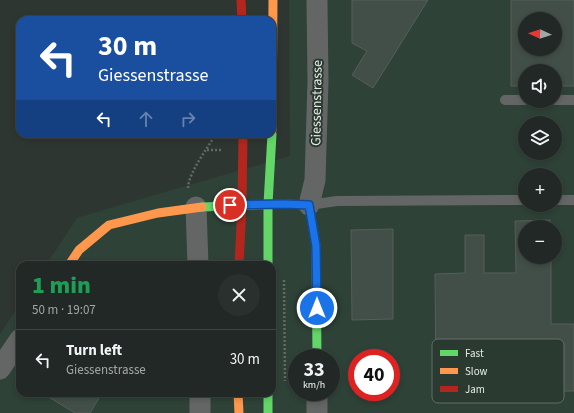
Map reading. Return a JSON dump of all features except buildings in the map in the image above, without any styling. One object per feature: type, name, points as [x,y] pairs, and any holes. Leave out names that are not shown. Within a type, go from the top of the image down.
[{"type":"main road","points":[[241,0],[242,16]]},
{"type":"main road","points":[[273,0],[273,16]]},
{"type":"main road","points":[[239,261],[243,138]]},
{"type":"main road","points":[[268,261],[268,204],[272,138]]},
{"type":"main road","points":[[72,261],[79,250],[109,225],[158,213],[196,207],[242,204],[309,205]]},
{"type":"main road","name":"Giessenstrasse","points":[[309,205],[316,246],[317,349]]},
{"type":"main road","points":[[238,397],[239,413]]},
{"type":"main road","points":[[268,397],[268,413]]},
{"type":"street","name":"Giessenstrasse","points":[[309,205],[315,180],[318,81],[317,0]]},
{"type":"street","points":[[196,207],[198,261]]},
{"type":"street","points":[[0,370],[16,345]]},
{"type":"street","points":[[200,397],[200,413]]},
{"type":"street","points":[[317,401],[317,413]]},
{"type":"lane","points":[[505,100],[518,100]]},
{"type":"lane","points":[[562,100],[574,100]]},
{"type":"lane","points":[[309,205],[337,201],[518,200]]},
{"type":"lane","points":[[562,200],[574,200]]},
{"type":"path","points":[[196,207],[189,192],[189,182],[192,173],[214,138]]},
{"type":"shaded area","points":[[289,0],[574,0],[574,413],[0,413],[0,334],[16,310],[16,397],[276,397],[276,261],[49,261],[77,218],[290,156]]},
{"type":"traffic: fast","points":[[268,261],[268,204],[272,138]]},
{"type":"traffic: fast","points":[[202,207],[284,204],[309,205],[316,246],[317,349]]},
{"type":"traffic: fast","points":[[268,397],[268,413]]},
{"type":"traffic: slow","points":[[273,0],[273,16]]},
{"type":"traffic: slow","points":[[72,261],[79,250],[109,225],[158,213],[202,207]]},
{"type":"traffic: slow","points":[[238,397],[239,413]]},
{"type":"traffic: jam","points":[[241,0],[242,16]]},
{"type":"traffic: jam","points":[[239,261],[243,138]]},
{"type":"route","points":[[230,205],[309,205],[316,246],[317,308]]}]
